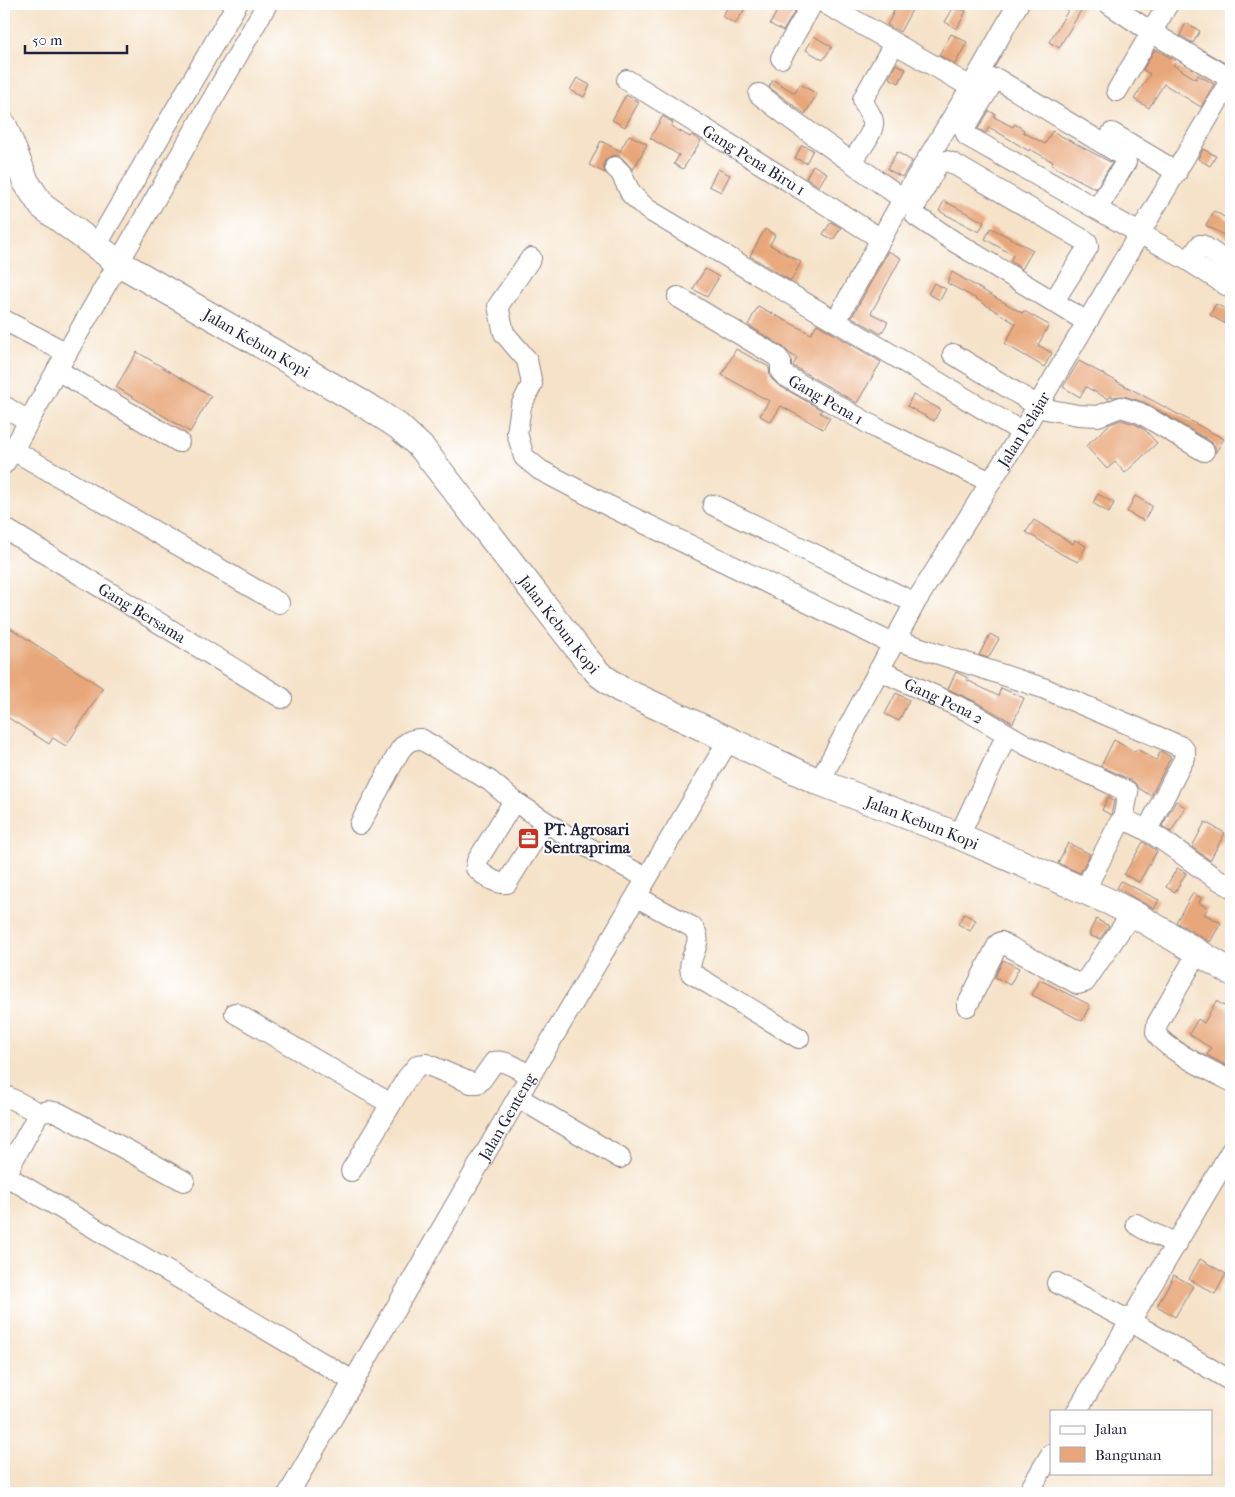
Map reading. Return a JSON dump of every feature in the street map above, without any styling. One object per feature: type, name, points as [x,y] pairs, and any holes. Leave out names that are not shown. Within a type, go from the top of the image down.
[{"type":"main road","name":"Jalan Kebun Kopi","points":[[4,126],[26,182],[42,206],[120,263],[372,409],[398,426],[422,448],[599,674],[620,689],[819,782],[959,836],[1132,913],[1231,972]]},
{"type":"street","points":[[96,246],[237,4]]},
{"type":"street","points":[[267,4],[8,457],[279,603]]},
{"type":"street","points":[[781,58],[812,4]]},
{"type":"street","points":[[826,4],[971,87]]},
{"type":"street","points":[[1109,4],[1151,32],[1231,79]]},
{"type":"street","points":[[1117,91],[1168,4]]},
{"type":"street","points":[[836,321],[903,199],[971,87],[987,58],[1010,6]]},
{"type":"street","points":[[852,162],[873,129],[873,121],[863,103],[863,99],[894,44]]},
{"type":"street","points":[[987,58],[1176,172]]},
{"type":"street","points":[[1097,209],[1126,162],[1125,157],[995,79],[966,126],[965,131],[968,136],[1140,234],[1189,261],[1231,288]]},
{"type":"street","name":"Jalan Pelajar","points":[[819,782],[914,603],[1038,406],[1231,79]]},
{"type":"street","name":"Gang Pena Biru 1","points":[[627,80],[881,238]]},
{"type":"street","points":[[760,94],[903,199]]},
{"type":"street","points":[[1054,301],[1088,247],[1087,242],[952,163],[946,161],[938,164],[914,208],[916,216],[954,242],[1087,322]]},
{"type":"street","points":[[615,167],[621,173],[631,194],[638,202],[1022,432]]},
{"type":"street","points":[[1189,261],[1200,245],[1202,245],[1231,265]]},
{"type":"street","points":[[531,258],[498,306],[504,333],[528,360],[532,384],[521,406],[516,433],[524,457],[540,470],[610,506],[894,642],[1043,688],[1182,747],[1185,751],[1185,757],[1147,830]]},
{"type":"street","name":"Gang Pena 1","points":[[678,297],[776,356],[781,362],[781,372],[784,375],[878,429],[991,482]]},
{"type":"street","points":[[4,320],[179,442]]},
{"type":"street","points":[[953,354],[1038,406],[1078,415],[1098,416],[1121,407],[1140,413],[1204,451]]},
{"type":"street","points":[[4,406],[28,421]]},
{"type":"street","points":[[713,505],[914,603]]},
{"type":"street","name":"Gang Bersama","points":[[4,528],[282,698]]},
{"type":"street","name":"Gang Pena 2","points":[[879,670],[968,711],[1068,766],[1128,792],[1123,820]]},
{"type":"street","points":[[959,836],[1007,734]]},
{"type":"street","points":[[360,824],[400,750],[406,742],[421,739],[490,781],[514,801],[572,839],[648,878]]},
{"type":"street","name":"Jalan Genteng","points":[[289,1493],[530,1076],[728,741]]},
{"type":"street","points":[[514,801],[477,861],[476,868],[481,874],[502,884],[507,884],[545,822]]},
{"type":"street","points":[[1084,892],[1120,822],[1123,820],[1147,830],[1206,872],[1231,887]]},
{"type":"street","points":[[637,897],[692,927],[698,935],[698,943],[690,964],[691,973],[799,1038]]},
{"type":"street","points":[[967,1006],[998,944],[1001,942],[1078,984],[1082,984],[1086,982],[1132,913]]},
{"type":"street","points":[[1198,952],[1157,1024],[1156,1032],[1187,1059],[1231,1081]]},
{"type":"street","points":[[235,1014],[391,1104]]},
{"type":"street","points":[[351,1171],[407,1078],[418,1064],[426,1064],[471,1083],[478,1083],[494,1062],[498,1060],[512,1065],[530,1076]]},
{"type":"street","points":[[4,1095],[39,1113]]},
{"type":"street","points":[[519,1098],[620,1158]]},
{"type":"street","points":[[184,1181],[59,1112],[48,1110],[39,1113],[11,1164],[8,1177],[353,1381]]},
{"type":"street","points":[[1078,1410],[1231,1151]]},
{"type":"street","points":[[1136,1224],[1147,1232],[1159,1235],[1177,1244]]},
{"type":"street","points":[[1057,1282],[1130,1321],[1231,1381]]},
{"type":"street","points":[[1028,1493],[1050,1456]]},
{"type":"building","points":[[730,4],[748,4],[735,24],[722,16]]},
{"type":"building","points":[[781,4],[787,4],[796,9],[783,31],[770,24]]},
{"type":"building","points":[[898,4],[906,4],[913,8],[900,32],[887,25]]},
{"type":"building","points":[[1072,4],[1083,7],[1059,48],[1049,42]]},
{"type":"building","points":[[955,5],[966,11],[957,29],[945,22]]},
{"type":"building","points":[[1186,23],[1200,31],[1193,43],[1180,35]]},
{"type":"building","points":[[951,34],[967,42],[955,64],[939,55]]},
{"type":"building","points":[[814,36],[832,47],[823,60],[806,50]]},
{"type":"building","points":[[1155,49],[1176,61],[1173,65],[1196,79],[1198,75],[1214,84],[1201,107],[1164,84],[1149,108],[1134,99],[1150,74],[1143,70]]},
{"type":"building","points":[[896,64],[906,69],[899,83],[889,78]]},
{"type":"building","points":[[577,78],[590,85],[584,97],[570,90]]},
{"type":"building","points":[[773,80],[795,93],[800,84],[817,94],[805,114],[769,87]]},
{"type":"building","points":[[626,95],[639,102],[625,127],[612,120]]},
{"type":"building","points":[[989,111],[995,114],[994,117],[1013,127],[1015,124],[1024,130],[1023,132],[1045,144],[1052,131],[1112,163],[1096,189],[1051,165],[1053,162],[1030,149],[1029,151],[989,127],[986,133],[978,129]]},
{"type":"building","points":[[663,116],[673,123],[671,126],[701,141],[683,169],[674,164],[679,155],[650,138]]},
{"type":"building","points":[[629,135],[647,144],[633,170],[618,155],[606,159],[603,164],[605,173],[589,165],[601,141],[620,151]]},
{"type":"building","points":[[802,145],[813,150],[806,163],[795,158]]},
{"type":"building","points":[[1203,149],[1216,156],[1210,166],[1198,159]]},
{"type":"building","points":[[897,152],[912,161],[902,177],[887,169]]},
{"type":"building","points":[[813,165],[827,173],[819,186],[806,178]]},
{"type":"building","points":[[718,169],[730,175],[721,192],[709,186]]},
{"type":"building","points":[[944,201],[984,222],[979,232],[939,211]]},
{"type":"building","points":[[1214,211],[1231,221],[1231,239],[1206,225]]},
{"type":"building","points":[[831,222],[841,228],[833,240],[823,234]]},
{"type":"building","points":[[991,228],[1033,250],[1022,269],[1010,261],[1013,255],[985,239]]},
{"type":"building","points":[[765,229],[775,235],[770,245],[801,262],[791,281],[750,256]]},
{"type":"building","points":[[888,251],[901,258],[871,313],[888,322],[881,334],[852,317]]},
{"type":"building","points":[[705,269],[719,277],[707,297],[693,289]]},
{"type":"building","points":[[952,272],[1022,313],[1024,311],[1049,325],[1038,345],[1052,353],[1044,367],[1005,344],[1016,324],[947,283]]},
{"type":"building","points":[[934,283],[946,289],[940,300],[928,294]]},
{"type":"building","points":[[1216,304],[1231,312],[1231,327],[1210,315]]},
{"type":"building","points":[[758,306],[811,334],[817,324],[881,362],[857,403],[793,366],[797,358],[782,346],[748,325]]},
{"type":"building","points":[[736,349],[769,367],[770,377],[778,385],[822,410],[820,413],[830,418],[823,429],[781,406],[771,422],[760,416],[769,401],[722,375]]},
{"type":"building","points":[[137,352],[211,396],[190,432],[116,387]]},
{"type":"building","points":[[1079,361],[1224,439],[1215,453],[1215,446],[1210,441],[1144,402],[1124,396],[1111,396],[1108,399],[1086,387],[1080,397],[1063,387]]},
{"type":"building","points":[[913,395],[940,409],[934,421],[907,406]]},
{"type":"building","points":[[1121,420],[1135,424],[1145,430],[1157,443],[1125,473],[1115,462],[1107,469],[1086,446],[1110,424]]},
{"type":"building","points":[[1098,494],[1114,503],[1109,513],[1093,503]]},
{"type":"building","points":[[1135,496],[1152,506],[1144,521],[1127,512]]},
{"type":"building","points":[[1034,520],[1073,544],[1075,540],[1086,546],[1078,562],[1026,532]]},
{"type":"building","points":[[4,624],[103,688],[66,746],[53,738],[49,744],[4,715]]},
{"type":"building","points":[[990,634],[999,639],[988,658],[979,655]]},
{"type":"building","points":[[956,672],[998,696],[1001,688],[1024,698],[1013,723],[948,689]]},
{"type":"building","points":[[896,693],[909,700],[899,721],[885,714]]},
{"type":"building","points":[[1114,740],[1135,752],[1137,749],[1156,760],[1161,751],[1171,757],[1151,796],[1140,789],[1133,781],[1101,766]]},
{"type":"building","points":[[1108,797],[1114,801],[1111,815],[1102,810]]},
{"type":"building","points":[[1176,801],[1185,807],[1171,832],[1162,826]]},
{"type":"building","points":[[1205,822],[1225,833],[1210,860],[1192,847]]},
{"type":"building","points":[[1143,842],[1157,851],[1139,882],[1124,875]]},
{"type":"building","points":[[1068,843],[1090,854],[1080,873],[1058,863]]},
{"type":"building","points":[[1177,868],[1186,873],[1175,892],[1166,887]]},
{"type":"building","points":[[1121,881],[1159,900],[1154,909],[1117,888]]},
{"type":"building","points":[[1193,893],[1201,898],[1199,903],[1208,908],[1204,914],[1221,923],[1210,942],[1176,922]]},
{"type":"building","points":[[964,914],[976,920],[970,931],[958,924]]},
{"type":"building","points":[[1096,919],[1109,926],[1100,939],[1090,936],[1090,931]]},
{"type":"building","points":[[1003,960],[1019,968],[1010,985],[995,977]]},
{"type":"building","points":[[1040,980],[1090,1005],[1082,1021],[1032,995]]},
{"type":"building","points":[[1216,1001],[1231,1010],[1231,1068],[1207,1055],[1211,1048],[1189,1034],[1198,1019],[1204,1023]]},
{"type":"building","points":[[1200,1259],[1226,1274],[1215,1294],[1189,1279]]},
{"type":"building","points":[[1174,1275],[1193,1286],[1175,1317],[1157,1306]]},
{"type":"place","name":"PT. Agrosari Sentraprima","points":[[528,838]]}]
